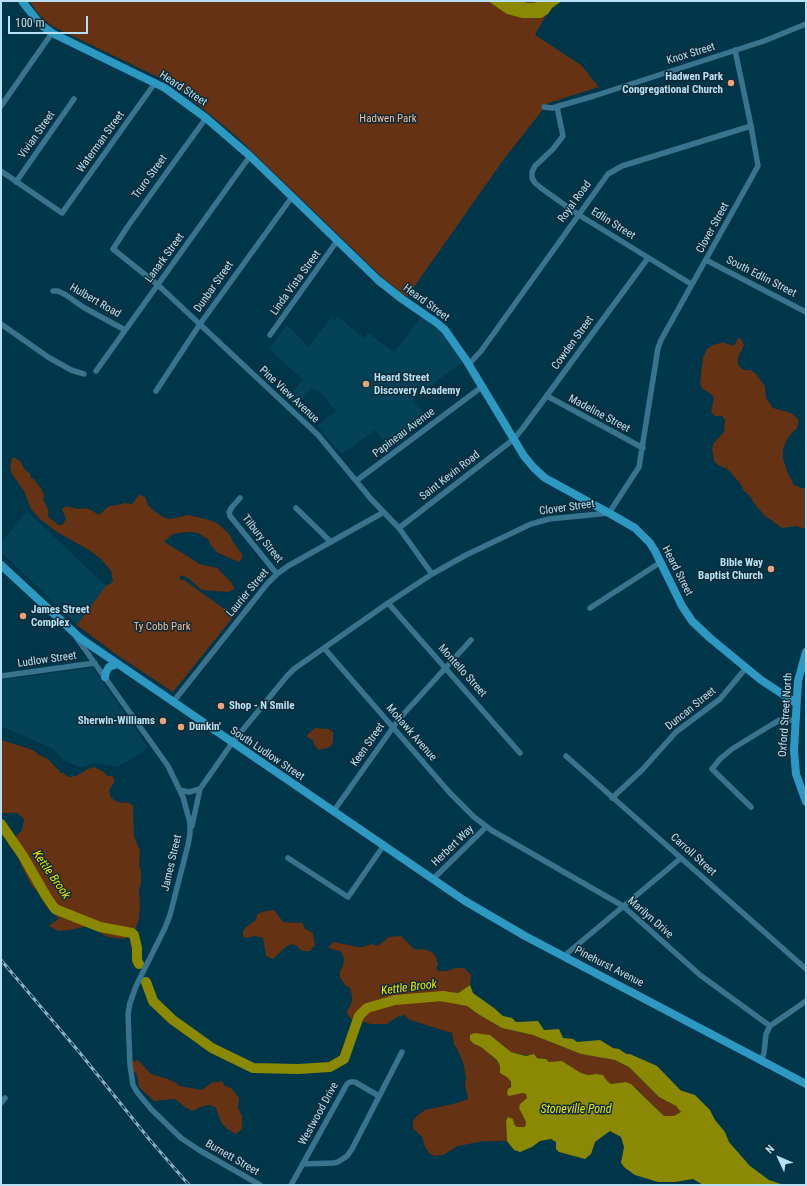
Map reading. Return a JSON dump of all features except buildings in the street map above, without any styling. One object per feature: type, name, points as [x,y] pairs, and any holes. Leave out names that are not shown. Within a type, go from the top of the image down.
[{"type":"street","name":"Heard Street","points":[[22,1],[40,24],[52,33],[156,83],[174,94],[206,118],[250,156],[378,280],[441,326],[469,364],[524,456],[539,474],[635,528],[646,538],[652,547],[661,562],[682,606],[692,621],[746,668],[776,691],[796,703]]},
{"type":"street","name":"Knox Street","points":[[544,107],[557,107],[764,41],[806,24]]},
{"type":"street","points":[[1,106],[52,33]]},
{"type":"street","name":"Clover Street","points":[[190,836],[200,789],[232,743],[294,669],[388,603],[432,574],[466,555],[531,524],[549,519],[609,513],[639,467],[658,348],[661,340],[758,166],[735,50]]},
{"type":"street","name":"Waterman Street","points":[[16,182],[62,213],[156,83]]},
{"type":"street","name":"Vivian Street","points":[[16,182],[74,99]]},
{"type":"street","name":"Edlin Street","points":[[557,107],[563,136],[553,149],[535,166],[532,174],[535,183],[579,214],[692,284]]},
{"type":"street","name":"Truro Street","points":[[113,250],[128,226],[206,118]]},
{"type":"street","name":"Royal Road","points":[[469,364],[494,334],[608,174],[622,166],[751,126]]},
{"type":"street","name":"Lanark Street","points":[[96,371],[250,156]]},
{"type":"street","points":[[1,171],[16,182]]},
{"type":"street","name":"Dunbar Street","points":[[156,392],[200,324],[292,197]]},
{"type":"street","name":"Linda Vista Street","points":[[270,335],[337,241]]},
{"type":"street","name":"Pine View Avenue","points":[[113,250],[158,285],[318,434],[356,481],[399,528],[432,574]]},
{"type":"street","name":"Cowden Street","points":[[514,439],[648,258]]},
{"type":"street","name":"South Edlin Street","points":[[706,260],[806,312]]},
{"type":"street","name":"Hulbert Road","points":[[53,291],[58,291],[66,295],[83,307],[125,330]]},
{"type":"street","points":[[1,324],[48,358],[71,370],[84,374]]},
{"type":"street","name":"Papineau Avenue","points":[[356,481],[483,386]]},
{"type":"street","name":"Madeline Street","points":[[547,396],[643,448]]},
{"type":"street","name":"Saint Kevin Road","points":[[399,528],[514,439]]},
{"type":"street","name":"Tilbury Street","points":[[240,498],[229,512],[230,516],[277,574]]},
{"type":"street","points":[[296,508],[331,542]]},
{"type":"street","name":"Laurier Street","points":[[173,702],[267,584],[282,569],[384,512]]},
{"type":"street","points":[[590,608],[661,562]]},
{"type":"street","name":"James Street","points":[[1,565],[73,633],[160,754],[180,790],[189,819],[190,836],[177,894],[170,915],[131,998],[128,1014],[130,1065],[131,1078],[134,1088],[151,1109],[175,1133],[195,1147]]},
{"type":"street","name":"Montello Street","points":[[388,603],[520,752]]},
{"type":"street","name":"South Ludlow Street","points":[[73,633],[116,664],[407,861]]},
{"type":"street","name":"Keen Street","points":[[333,812],[393,727],[471,640]]},
{"type":"street","name":"Mohawk Avenue","points":[[324,648],[462,806],[486,827]]},
{"type":"street","name":"Oxford Street North","points":[[806,652],[800,671],[796,703],[794,761],[800,787],[806,802]]},
{"type":"street","name":"Ludlow Street","points":[[1,676],[95,663]]},
{"type":"street","points":[[105,677],[107,669],[116,664]]},
{"type":"street","name":"Duncan Street","points":[[612,798],[639,773],[676,732],[720,699],[746,668]]},
{"type":"street","points":[[751,807],[712,769],[720,759],[732,749],[771,725],[780,720],[795,720]]},
{"type":"street","name":"Carroll Street","points":[[566,756],[806,969]]},
{"type":"street","points":[[180,790],[189,792],[200,789]]},
{"type":"street","name":"Herbert Way","points":[[433,879],[486,827]]},
{"type":"street","name":"Marilyn Drive","points":[[486,827],[623,906],[700,975],[770,1026]]},
{"type":"street","points":[[288,858],[348,897],[384,845]]},
{"type":"street","points":[[564,956],[681,858]]},
{"type":"street","name":"Pinehurst Avenue","points":[[407,861],[482,912],[806,1084]]},
{"type":"street","points":[[761,1061],[766,1034],[770,1026],[806,1001]]},
{"type":"street","name":"Westwood Drive","points":[[303,1164],[333,1163],[344,1158],[352,1149],[402,1052]]},
{"type":"street","name":"Westwood Drive","points":[[291,1185],[347,1084],[350,1082],[356,1082],[379,1096]]},
{"type":"street","points":[[1,1103],[5,1098]]},
{"type":"street","name":"Burnett Street","points":[[195,1147],[260,1185]]},
{"type":"shaded area","name":"Heard Street Discovery Academy","points":[[338,317],[364,338],[368,333],[394,352],[421,317],[441,331],[462,362],[413,399],[428,419],[390,449],[375,430],[342,454],[317,426],[336,411],[322,394],[312,388],[296,406],[287,397],[303,380],[269,349],[287,325],[309,347],[331,318],[335,321]]},
{"type":"shaded area","points":[[27,511],[106,586],[77,625],[1,552],[1,543]]},
{"type":"shaded area","points":[[93,668],[147,746],[142,753],[117,767],[97,763],[80,767],[64,761],[53,749],[1,726],[1,680]]},
{"type":"green space","name":"Hadwen Park","points":[[29,1],[538,1],[533,4],[546,15],[535,35],[581,65],[599,87],[548,103],[504,159],[407,297],[383,278],[236,136],[186,95],[162,79],[52,26],[39,15]]},
{"type":"green space","points":[[738,338],[741,339],[744,345],[738,357],[738,365],[744,370],[750,370],[755,373],[765,386],[766,398],[773,408],[791,413],[799,420],[797,428],[789,436],[783,448],[783,458],[787,471],[794,485],[806,489],[806,529],[796,526],[782,528],[764,515],[731,473],[714,461],[712,450],[713,444],[724,432],[725,420],[722,416],[715,416],[711,412],[714,398],[702,388],[700,383],[703,358],[707,349],[713,345],[724,342],[732,346]]},
{"type":"green space","name":"Ty Cobb Park","points":[[14,457],[21,462],[23,467],[30,474],[31,478],[35,480],[41,488],[44,496],[43,499],[48,509],[48,516],[59,525],[62,525],[66,519],[62,509],[66,506],[78,509],[87,508],[99,515],[109,506],[124,503],[132,504],[140,495],[145,497],[148,505],[163,517],[168,519],[187,515],[206,519],[217,523],[230,535],[233,542],[242,554],[242,559],[239,562],[218,553],[210,544],[209,540],[198,533],[190,532],[171,535],[164,542],[199,564],[217,568],[231,582],[235,589],[228,592],[202,590],[188,578],[181,575],[179,579],[184,580],[234,616],[173,692],[117,655],[77,625],[106,586],[113,582],[111,571],[101,559],[89,550],[57,532],[40,519],[31,509],[24,491],[12,474],[10,467],[12,458]]},
{"type":"green space","points":[[315,728],[329,729],[333,732],[333,742],[330,747],[319,750],[314,745],[313,740],[307,737],[308,734]]},
{"type":"green space","points":[[1,740],[33,750],[39,755],[48,759],[61,773],[68,777],[76,776],[94,767],[104,772],[107,776],[112,776],[114,778],[114,783],[109,790],[111,798],[118,802],[130,803],[133,806],[134,836],[140,851],[140,906],[139,919],[135,930],[125,939],[107,937],[98,931],[96,926],[93,925],[59,931],[48,926],[59,919],[47,907],[38,892],[32,886],[21,865],[18,853],[8,845],[22,830],[24,819],[17,813],[1,813]]},
{"type":"green space","points":[[274,910],[283,922],[303,923],[304,928],[313,933],[315,945],[310,951],[302,951],[297,946],[291,944],[283,949],[273,959],[266,956],[263,938],[255,936],[246,938],[243,936],[245,928],[256,920],[257,915],[261,912]]},
{"type":"green space","points":[[401,936],[414,949],[432,952],[436,957],[438,965],[436,968],[438,971],[464,968],[471,975],[470,985],[457,994],[443,996],[467,1006],[502,1028],[533,1035],[581,1054],[615,1060],[629,1067],[659,1097],[676,1106],[681,1112],[674,1116],[664,1116],[636,1088],[626,1082],[611,1084],[596,1074],[588,1075],[581,1073],[562,1061],[549,1062],[546,1059],[511,1052],[490,1035],[474,1044],[481,1047],[497,1060],[500,1066],[500,1073],[508,1078],[511,1083],[509,1096],[523,1093],[526,1094],[527,1098],[520,1104],[519,1108],[526,1122],[525,1127],[517,1127],[506,1121],[507,1141],[484,1141],[458,1146],[443,1155],[434,1156],[429,1153],[425,1147],[422,1137],[413,1128],[413,1121],[425,1110],[468,1099],[463,1062],[454,1045],[452,1033],[410,1020],[404,1015],[397,1017],[387,1024],[371,1024],[352,1020],[347,1014],[352,1002],[350,988],[345,985],[340,977],[340,971],[343,966],[344,958],[340,951],[328,947],[334,942],[358,947],[372,944],[378,946],[389,937]]},
{"type":"green space","points":[[138,1060],[151,1074],[168,1079],[179,1086],[202,1090],[211,1083],[222,1081],[225,1086],[231,1088],[239,1098],[238,1108],[242,1116],[242,1129],[236,1134],[226,1128],[221,1122],[216,1108],[210,1105],[200,1107],[193,1111],[175,1099],[154,1101],[139,1087],[137,1075],[132,1069],[132,1062]]},
{"type":"water","points":[[488,1],[521,1],[533,3],[541,1],[562,1],[552,8],[548,14],[541,18],[522,18],[507,14]]},
{"type":"water","name":"Stoneville Pond","points":[[470,985],[473,993],[503,1016],[512,1018],[516,1022],[538,1021],[544,1030],[559,1029],[563,1038],[573,1039],[577,1042],[600,1040],[613,1048],[619,1049],[640,1063],[658,1080],[670,1087],[695,1095],[710,1110],[715,1120],[725,1132],[729,1142],[750,1166],[769,1180],[784,1185],[703,1185],[693,1179],[675,1182],[658,1182],[635,1175],[621,1163],[624,1147],[621,1137],[610,1131],[595,1142],[591,1154],[585,1159],[559,1152],[556,1149],[556,1142],[551,1139],[540,1141],[532,1147],[520,1152],[514,1150],[507,1141],[506,1121],[508,1117],[513,1119],[514,1124],[517,1127],[525,1127],[526,1122],[519,1108],[520,1104],[527,1098],[526,1094],[523,1093],[509,1096],[507,1094],[508,1089],[511,1087],[511,1082],[500,1073],[500,1066],[497,1060],[470,1040],[470,1035],[474,1033],[490,1035],[511,1052],[526,1056],[534,1054],[537,1058],[546,1059],[549,1062],[562,1061],[581,1073],[588,1075],[603,1075],[611,1084],[626,1082],[631,1084],[664,1116],[674,1116],[681,1112],[676,1106],[659,1097],[629,1067],[615,1060],[581,1054],[533,1035],[502,1028],[467,1006],[440,1001],[443,996],[457,994]]},
{"type":"waterway","name":"Kettle Brook","points":[[1,824],[23,856],[55,909],[100,927],[132,933],[134,935],[137,948],[137,960],[139,964]]},
{"type":"waterway","name":"Kettle Brook","points":[[146,982],[153,1001],[173,1020],[212,1048],[253,1068],[298,1069],[330,1067],[344,1059],[359,1016],[367,1008],[395,1000],[443,996],[456,998]]},
{"type":"waterway","name":"Kettle Brook","points":[[629,1059],[654,1070],[679,1096]]},
{"type":"railway","points":[[1,960],[80,1053],[149,1139],[189,1185]]},
{"type":"place","name":"Hadwen Park Congregational Church","points":[[731,83]]},
{"type":"place","name":"Heard Street Discovery Academy","points":[[366,384]]},
{"type":"place","name":"Bible Way Baptist Church","points":[[771,569]]},
{"type":"place","name":"James Street Complex","points":[[23,616]]},
{"type":"place","name":"Shop - N Smile","points":[[221,706]]},
{"type":"place","name":"Sherwin-Williams","points":[[163,721]]},
{"type":"place","name":"Dunkin'","points":[[181,727]]}]
